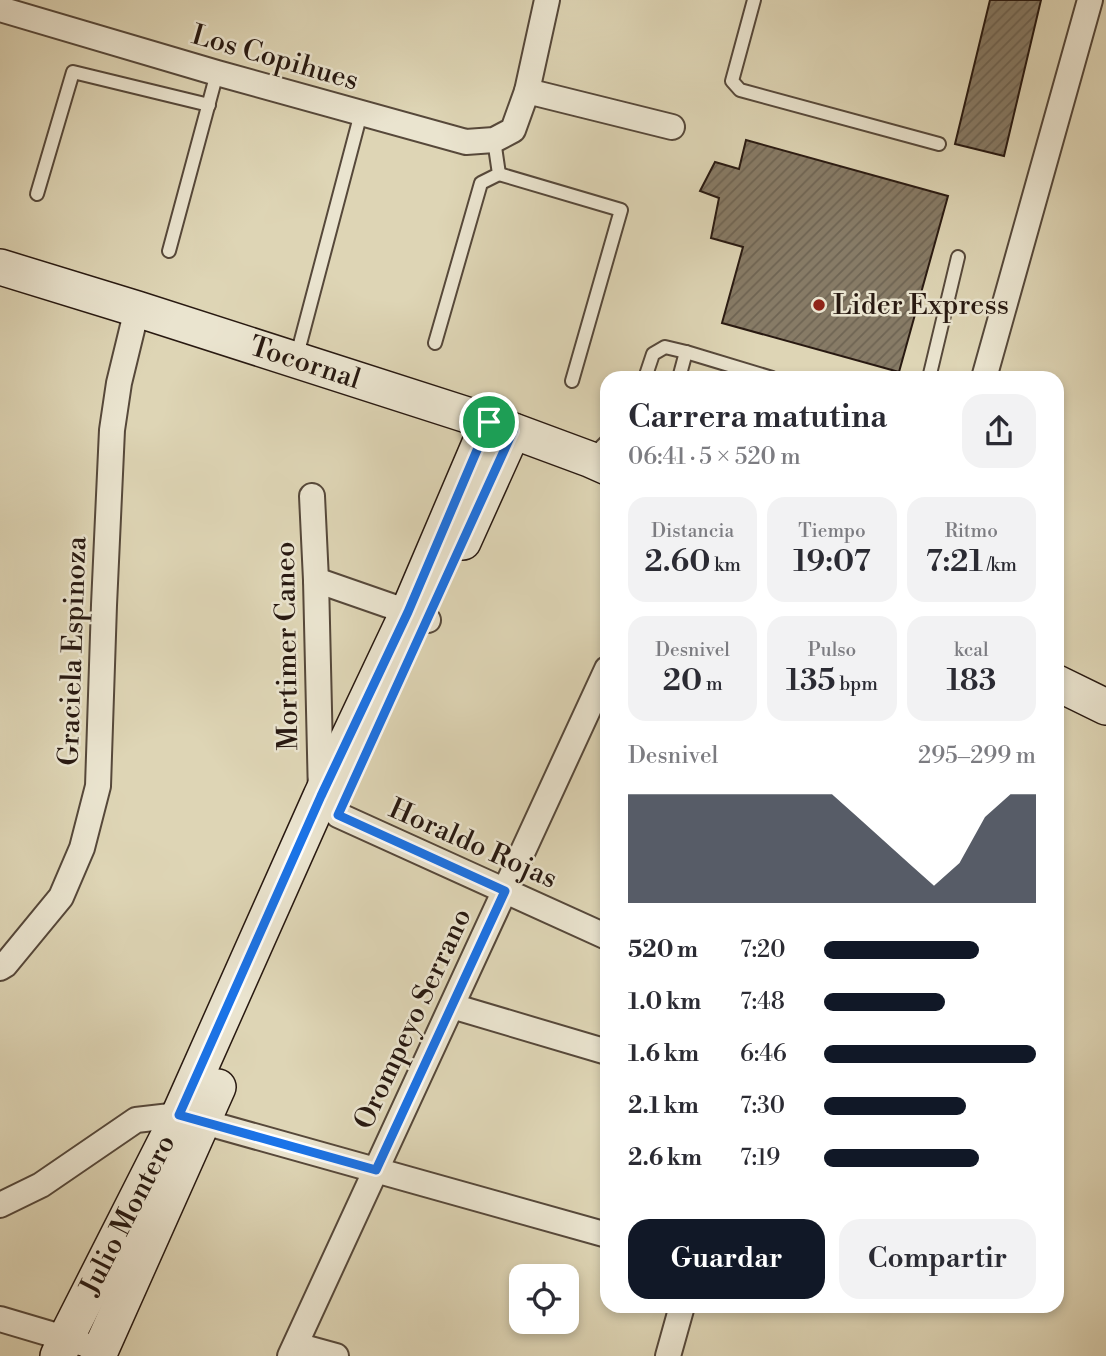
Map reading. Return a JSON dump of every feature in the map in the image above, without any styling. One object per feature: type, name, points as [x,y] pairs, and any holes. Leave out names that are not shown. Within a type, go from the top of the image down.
[{"type":"street","points":[[495,140],[513,130],[527,91],[547,0]]},
{"type":"street","points":[[986,371],[1090,0]]},
{"type":"street","name":"Los Copihues","points":[[0,9],[217,74],[466,142],[495,140]]},
{"type":"street","points":[[527,91],[671,127]]},
{"type":"street","name":"Tocornal","points":[[0,267],[501,427],[600,455]]},
{"type":"street","name":"Graciela Espinoza","points":[[0,968],[61,897],[82,848],[98,786],[112,430],[119,383],[137,309]]},
{"type":"street","name":"Julio Montero","points":[[100,1353],[191,1118],[501,427]]},
{"type":"street","name":"Mortimer Caneo","points":[[312,496],[330,805]]},
{"type":"street","points":[[316,580],[418,616]]},
{"type":"street","name":"Orompeyo Serrano","points":[[293,1351],[600,684]]},
{"type":"street","points":[[1064,686],[1106,707]]},
{"type":"street","name":"Horaldo Rojas","points":[[330,805],[505,891],[600,934]]},
{"type":"street","points":[[452,1006],[600,1050]]},
{"type":"street","points":[[0,1205],[41,1185],[136,1120],[191,1118],[600,1233]]},
{"type":"street","name":"Julio Montero","points":[[62,1347],[191,1118]]},
{"type":"street","points":[[668,1356],[680,1313]]},
{"type":"street","points":[[0,1319],[62,1347],[100,1353]]},
{"type":"street","points":[[293,1351],[336,1356]]},
{"type":"lane","points":[[754,0],[732,81],[740,90],[939,144]]},
{"type":"lane","points":[[37,194],[73,72],[209,105]]},
{"type":"lane","points":[[169,251],[217,74]]},
{"type":"lane","points":[[296,360],[361,113]]},
{"type":"lane","points":[[495,140],[499,174]]},
{"type":"lane","points":[[436,342],[481,183],[499,174],[621,210],[572,381]]},
{"type":"lane","points":[[931,371],[958,257]]},
{"type":"lane","points":[[647,371],[653,354],[665,347],[749,371]]},
{"type":"lane","points":[[681,371],[686,352]]},
{"type":"building","points":[[990,0],[1041,0],[1004,156],[955,144]]},
{"type":"building","points":[[746,140],[948,196],[899,371],[722,323],[743,247],[711,238],[719,198],[700,191],[715,162],[739,169]]},
{"type":"place","name":"Lider Express","points":[[819,305]]},
{"type":"route","points":[[489,422],[513,431],[338,815],[505,891],[376,1170],[179,1115],[321,796],[408,612],[489,422]]}]
